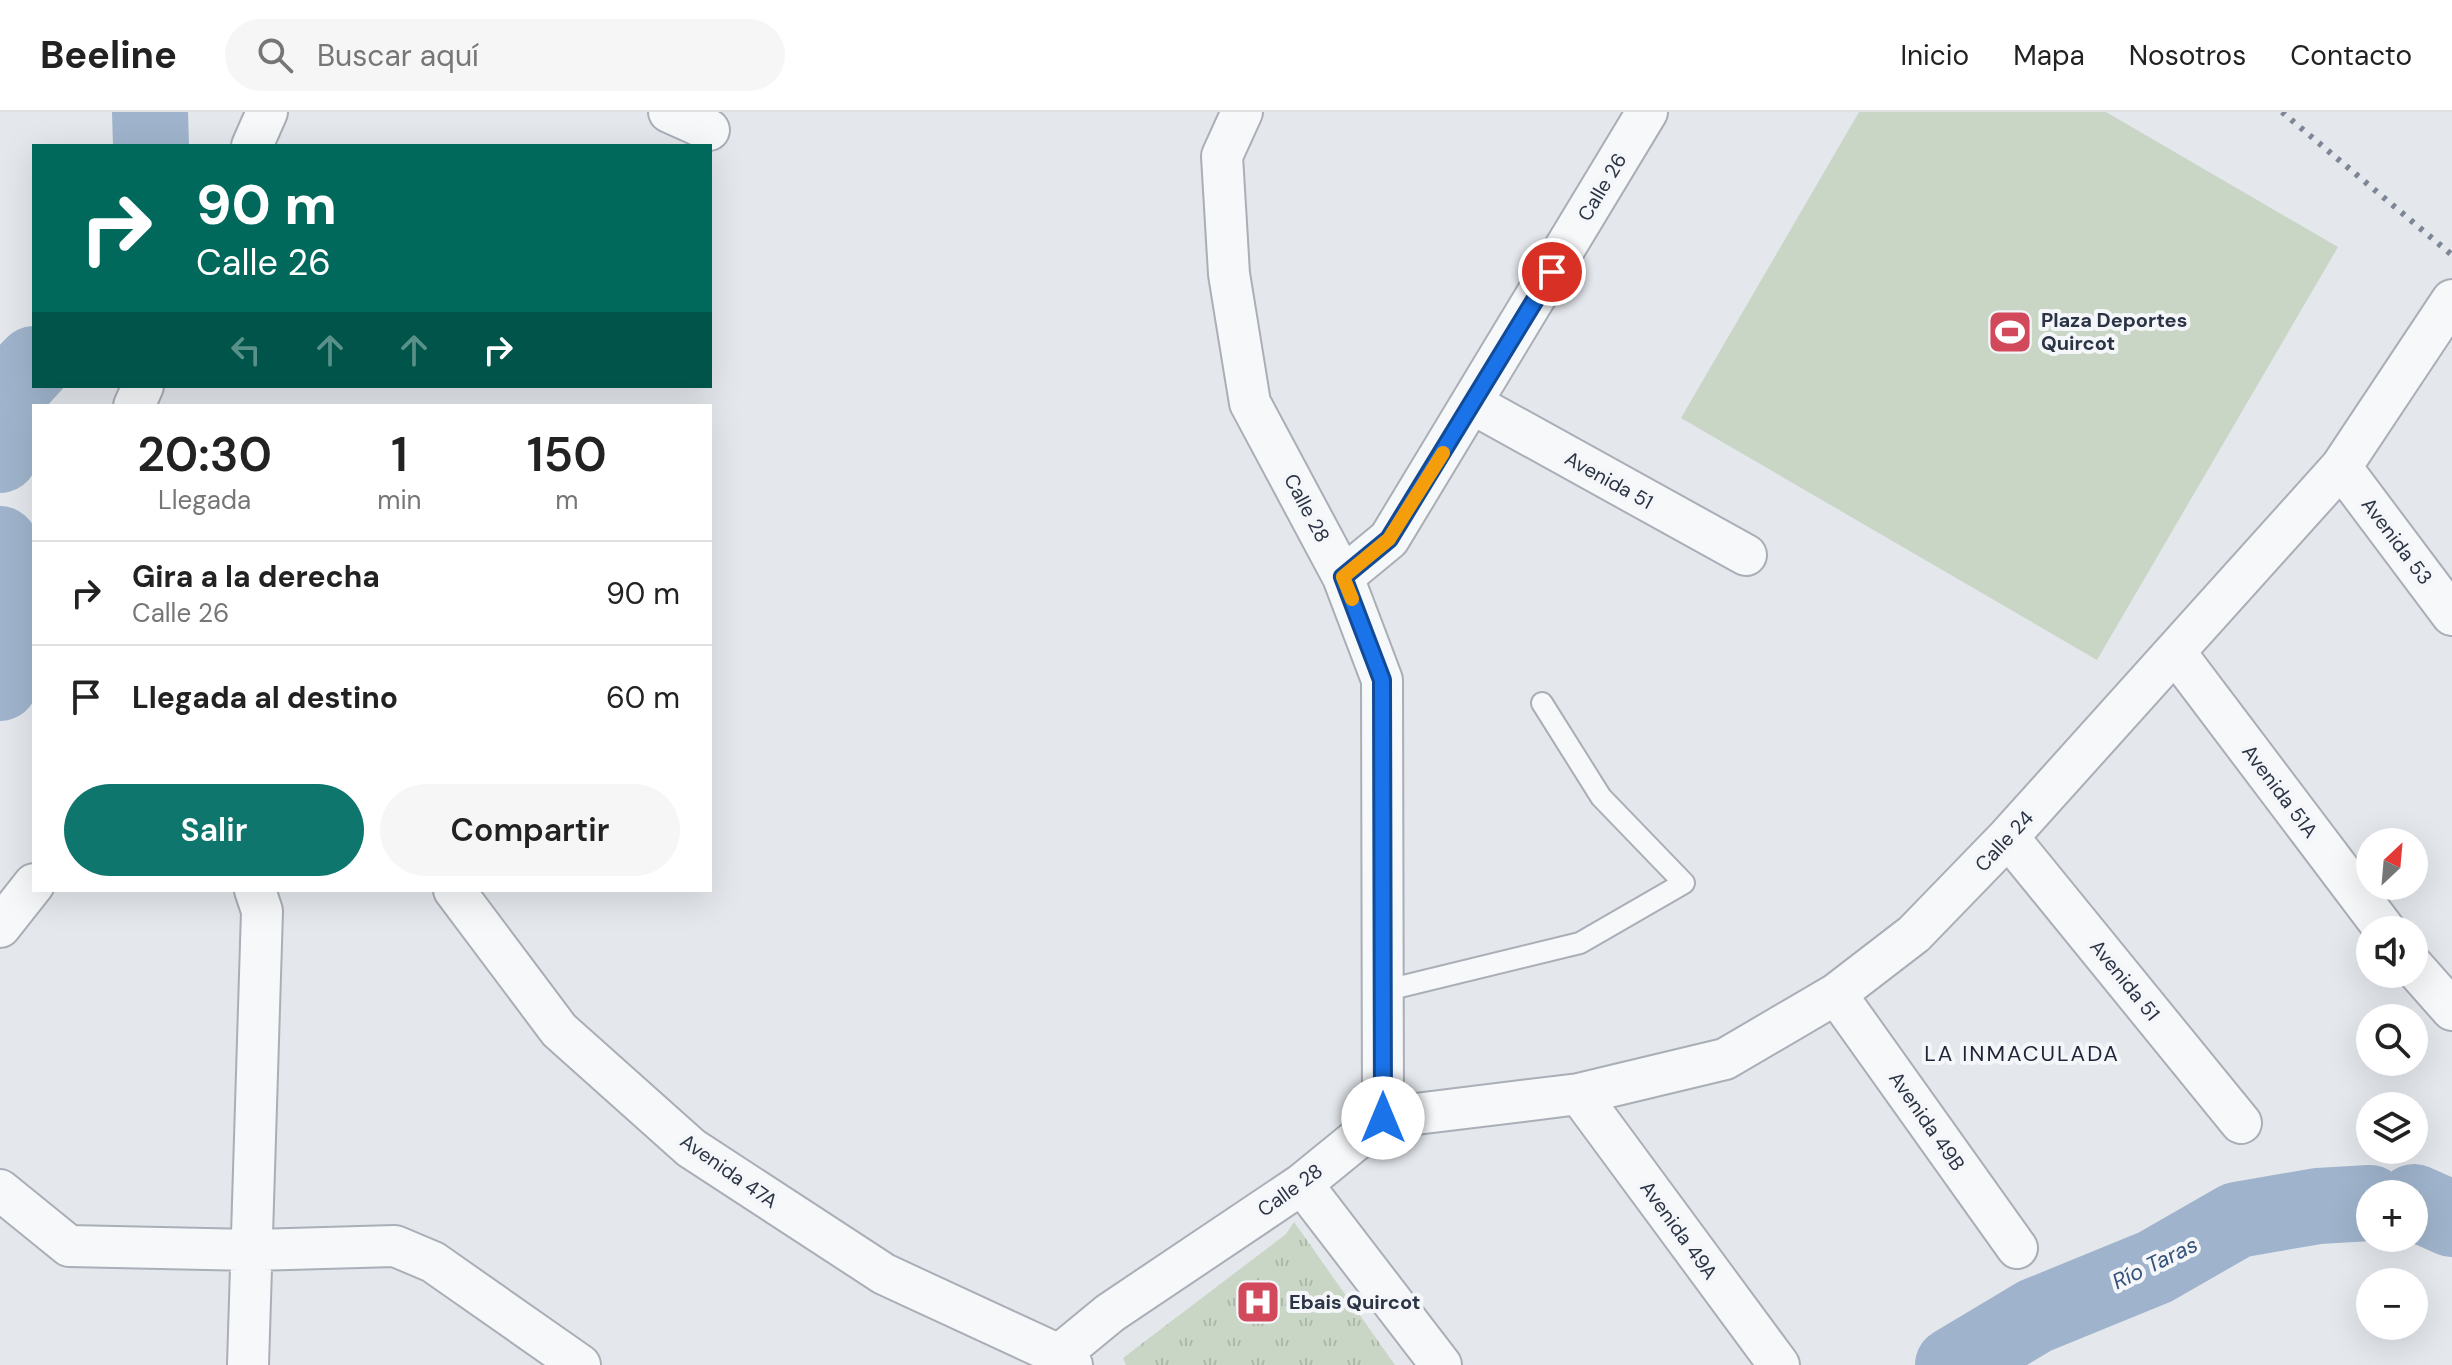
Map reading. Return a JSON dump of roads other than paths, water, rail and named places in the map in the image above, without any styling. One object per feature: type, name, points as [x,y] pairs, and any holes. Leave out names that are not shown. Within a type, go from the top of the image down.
[{"type":"street","points":[[253,144],[267,112]]},
{"type":"street","points":[[669,112],[709,130]]},
{"type":"street","name":"Calle 28","points":[[1061,1362],[1110,1313],[1302,1184],[1383,1118],[1382,680],[1343,577],[1250,403],[1229,274],[1222,156],[1242,112]]},
{"type":"street","name":"Calle 26","points":[[1343,577],[1389,539],[1647,112]]},
{"type":"street","name":"Calle 24","points":[[1383,1118],[1579,1094],[1725,1059],[1836,994],[1914,934],[2008,837],[2341,467],[2452,300]]},
{"type":"street","name":"Avenida 51","points":[[1473,404],[1746,555]]},
{"type":"street","name":"Avenida 53","points":[[2341,467],[2452,615]]},
{"type":"street","name":"Avenida 51A","points":[[2175,652],[2374,916]]},
{"type":"street","name":"Avenida 51","points":[[2008,837],[2241,1123]]},
{"type":"street","points":[[0,927],[32,887]]},
{"type":"street","points":[[248,1365],[262,911],[256,892]]},
{"type":"street","name":"Avenida 47A","points":[[456,892],[559,1030],[691,1148],[884,1274],[1061,1362]]},
{"type":"street","points":[[2428,983],[2452,1010]]},
{"type":"street","name":"Avenida 49B","points":[[1836,994],[2017,1248]]},
{"type":"street","name":"Avenida 49A","points":[[1579,1094],[1779,1365]]},
{"type":"street","points":[[1302,1184],[1441,1365]]},
{"type":"street","points":[[0,1190],[69,1246],[252,1250],[395,1246],[433,1262],[580,1365]]},
{"type":"lane","points":[[1383,991],[1580,943],[1684,883],[1601,797],[1542,703]]},
{"type":"waterway","points":[[150,112],[151,144]]},
{"type":"waterway","points":[[0,455],[9,391],[32,366]]},
{"type":"waterway","points":[[0,544],[6,671],[0,683]]},
{"type":"waterway","name":"Río Taras","points":[[1953,1365],[2035,1316],[2155,1267],[2237,1220],[2318,1206],[2356,1204]]},
{"type":"waterway","name":"Río Taras","points":[[2428,1208],[2452,1219]]},
{"type":"railway","points":[[2282,112],[2452,255]]},
{"type":"place","name":"Plaza Deportes Quircot","points":[[2010,332]]},
{"type":"place","name":"Ebais Quircot","points":[[1258,1302]]},
{"type":"district","name":"LA INMACULADA","points":[[2022,1053]]}]
